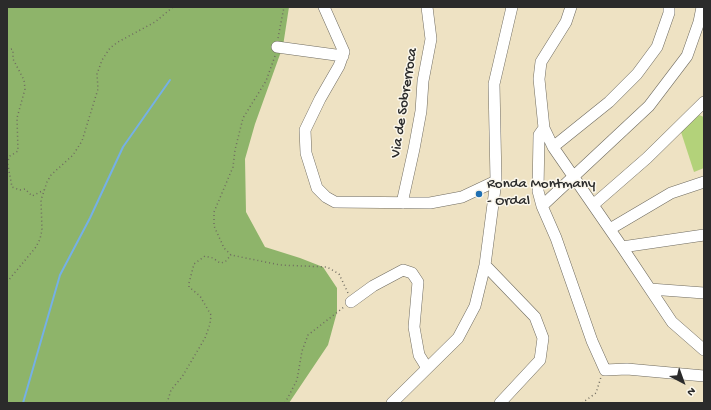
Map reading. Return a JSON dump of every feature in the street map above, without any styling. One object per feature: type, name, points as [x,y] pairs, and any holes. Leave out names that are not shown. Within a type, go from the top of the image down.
[{"type":"street","points":[[324,7],[327,17],[343,47],[343,56],[316,105],[305,130],[305,146],[315,182],[326,197],[335,202],[430,204],[450,201],[462,197],[496,181]]},
{"type":"street","name":"Via de Sobrerroca","points":[[402,203],[416,141],[421,110],[423,81],[431,40],[427,7]]},
{"type":"street","points":[[392,403],[458,338],[475,306],[485,265],[496,181],[494,84],[512,7]]},
{"type":"street","points":[[571,7],[566,22],[541,62],[539,79],[544,128],[553,147],[672,322],[704,350]]},
{"type":"street","points":[[553,147],[609,102],[636,74],[657,47],[669,13],[669,7]]},
{"type":"street","points":[[542,206],[649,106],[672,78],[686,56],[699,22],[702,7]]},
{"type":"street","points":[[276,47],[343,56]]},
{"type":"street","points":[[593,205],[647,158],[704,102]]},
{"type":"street","points":[[544,128],[539,135],[538,191],[542,206],[556,238],[597,353],[605,370],[627,369],[704,376]]},
{"type":"street","points":[[610,229],[671,193],[704,182]]},
{"type":"street","points":[[622,247],[704,235]]},
{"type":"street","points":[[485,265],[535,317],[543,338],[540,360],[500,403]]},
{"type":"street","points":[[351,302],[373,286],[403,270],[412,273],[418,282],[414,327],[419,355],[426,368]]},
{"type":"street","points":[[650,289],[704,293]]},
{"type":"path","points":[[7,282],[36,247],[40,239],[42,230],[41,204],[44,190],[51,175],[73,155],[82,141],[98,89],[99,67],[105,54],[118,42],[155,22],[173,7]]},
{"type":"path","points":[[284,7],[270,73],[243,118],[235,150],[233,167],[214,212],[215,229],[224,248],[231,255],[280,265],[327,266],[339,274],[351,302],[308,334],[302,351],[297,380],[285,403]]},
{"type":"path","points":[[7,50],[12,49],[13,51],[12,59],[24,80],[25,89],[17,118],[18,151],[7,160],[12,187],[20,190],[25,189],[32,196],[44,190]]},
{"type":"path","points":[[167,403],[170,390],[182,377],[205,338],[210,324],[211,315],[200,296],[189,287],[194,264],[205,256],[213,258],[220,263],[226,262],[231,255]]},
{"type":"path","points":[[582,403],[596,394],[599,380],[605,370]]},
{"type":"green space","points":[[7,7],[289,7],[283,46],[255,124],[245,159],[246,212],[265,247],[323,267],[337,288],[337,312],[328,345],[289,403],[7,403]]},
{"type":"green space","points":[[699,115],[704,117],[704,168],[694,172],[681,132]]},
{"type":"waterway","points":[[23,403],[60,275],[90,218],[123,147],[170,80]]},
{"type":"place","name":"Ronda Montmany - Ordal","points":[[479,194]]}]
